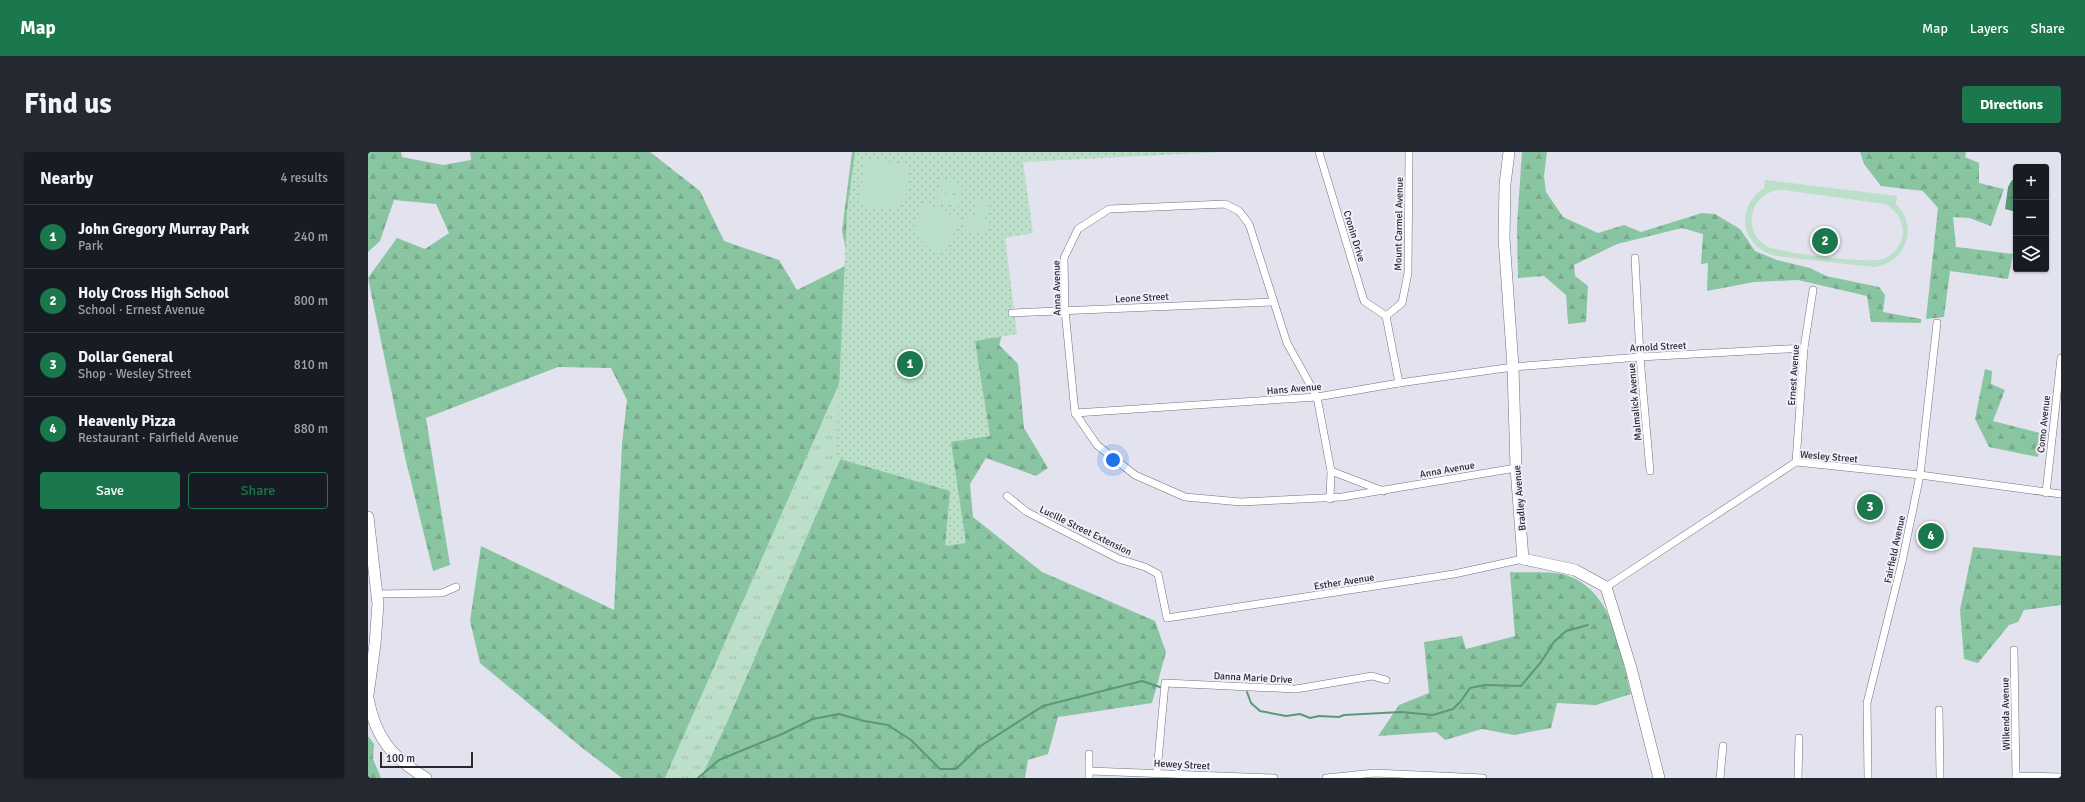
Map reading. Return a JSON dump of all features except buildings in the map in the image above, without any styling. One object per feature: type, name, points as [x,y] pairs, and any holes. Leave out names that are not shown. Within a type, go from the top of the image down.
[{"type":"street","name":"Cronin Drive","points":[[1319,152],[1364,301],[1386,316]]},
{"type":"street","name":"Mount Carmel Avenue","points":[[1386,316],[1402,303],[1408,272],[1409,152]]},
{"type":"street","name":"Bradley Avenue","points":[[1509,152],[1505,184],[1504,238],[1513,367],[1516,468],[1524,559]]},
{"type":"street","name":"Anna Avenue","points":[[1330,499],[1331,471],[1317,397],[1287,343],[1272,302],[1249,224],[1239,212],[1225,204],[1109,209],[1078,229],[1064,258],[1065,310],[1075,412],[1098,445],[1135,475],[1185,497],[1241,502],[1330,499],[1516,468]]},
{"type":"street","name":"Malmalick Avenue","points":[[1635,258],[1640,357],[1650,471]]},
{"type":"street","name":"Ernest Avenue","points":[[1796,462],[1804,348],[1813,290]]},
{"type":"street","name":"Leone Street","points":[[1012,313],[1272,302]]},
{"type":"street","points":[[1386,316],[1399,382]]},
{"type":"street","name":"Fairfield Avenue","points":[[1868,778],[1867,703],[1902,562],[1920,475],[1937,323]]},
{"type":"street","name":"Arnold Street","points":[[1513,367],[1640,357],[1804,348]]},
{"type":"street","name":"Como Avenue","points":[[2046,493],[2061,358]]},
{"type":"street","name":"Hans Avenue","points":[[1075,412],[1317,397],[1399,382],[1513,367]]},
{"type":"street","name":"Wesley Street","points":[[1606,587],[1796,462],[1920,475],[2061,494]]},
{"type":"street","points":[[1331,471],[1382,491]]},
{"type":"street","name":"Lucille Street Extension","points":[[1007,496],[1027,512],[1109,554],[1150,570],[1160,577],[1166,618]]},
{"type":"street","points":[[368,518],[377,594],[375,644],[368,695]]},
{"type":"street","points":[[1524,559],[1575,570],[1606,587],[1632,668],[1659,778]]},
{"type":"street","name":"Esther Avenue","points":[[1166,618],[1454,574],[1524,559]]},
{"type":"street","points":[[377,594],[442,593],[456,587]]},
{"type":"street","name":"Wilkenda Avenue","points":[[2014,650],[2016,777]]},
{"type":"street","name":"Danna Marie Drive","points":[[1157,772],[1165,683],[1296,689],[1372,676],[1386,680]]},
{"type":"street","points":[[368,698],[378,730],[387,747],[413,770],[426,778]]},
{"type":"street","points":[[1938,710],[1940,778]]},
{"type":"street","points":[[1798,778],[1799,738]]},
{"type":"street","points":[[1720,778],[1723,746]]},
{"type":"street","points":[[1089,754],[1089,775]]},
{"type":"street","name":"Hewey Street","points":[[1089,775],[1157,772],[1274,778]]},
{"type":"street","points":[[1326,778],[1375,775],[1483,778]]},
{"type":"street","points":[[2016,777],[2061,777]]},
{"type":"green space","points":[[368,152],[401,152],[402,157],[443,165],[471,160],[470,152],[650,152],[700,191],[724,241],[779,260],[797,290],[849,264],[842,231],[852,152],[871,152],[883,284],[665,778],[622,778],[581,747],[480,663],[470,621],[481,546],[614,610],[622,444],[627,400],[611,368],[558,367],[426,418],[450,565],[433,571],[405,457],[368,278],[397,238],[425,249],[449,233],[436,204],[394,200],[380,241],[368,252]]},
{"type":"green space","points":[[855,152],[1223,152],[1023,162],[1033,233],[1005,238],[1017,334],[975,341],[990,436],[951,442],[966,543],[945,546],[950,491],[836,458],[847,210]]},
{"type":"green space","points":[[1522,152],[1547,152],[1544,176],[1546,192],[1563,217],[1598,233],[1624,225],[1641,232],[1702,213],[1715,214],[1740,229],[1755,251],[1777,260],[1810,268],[1826,276],[1879,287],[1885,295],[1883,312],[1921,319],[1921,323],[1871,322],[1867,296],[1798,280],[1754,282],[1707,291],[1708,263],[1701,264],[1703,234],[1682,228],[1617,244],[1574,265],[1575,276],[1588,286],[1586,322],[1568,324],[1566,295],[1544,276],[1518,278],[1517,225]]},
{"type":"green space","points":[[1860,152],[1966,152],[1965,157],[1979,163],[1979,183],[2004,189],[1991,226],[1969,218],[1953,217],[1956,247],[2013,254],[2008,279],[1950,271],[1944,317],[1926,319],[1938,208],[1923,191],[1881,186],[1864,164]]},
{"type":"green space","points":[[865,159],[908,165],[906,200],[888,210],[859,205]]},
{"type":"green space","points":[[940,180],[962,183],[961,193],[939,190]]},
{"type":"green space","points":[[1765,180],[1897,196],[1896,204],[1903,213],[1907,223],[1908,233],[1906,243],[1894,259],[1885,264],[1874,267],[1776,256],[1764,252],[1755,245],[1749,236],[1745,216],[1748,206],[1754,196],[1764,188]],"holes":[[[1784,190],[1885,204],[1892,209],[1900,219],[1903,235],[1902,240],[1895,252],[1883,259],[1845,259],[1790,252],[1768,247],[1759,240],[1754,231],[1752,222],[1753,212],[1757,203],[1764,196],[1773,192]]]},
{"type":"green space","points":[[938,193],[960,196],[959,206],[937,203]]},
{"type":"green space","points":[[977,200],[990,201],[988,215],[975,214]]},
{"type":"green space","points":[[924,203],[961,219],[944,254],[924,245],[913,230]]},
{"type":"green space","points":[[965,216],[988,219],[986,233],[963,230]]},
{"type":"green space","points":[[883,284],[910,297],[728,720],[701,778],[665,778]]},
{"type":"green space","points":[[910,297],[1005,326],[999,345],[1018,364],[1024,428],[1048,468],[1036,476],[986,458],[970,484],[973,517],[1042,572],[1155,621],[1166,652],[1152,703],[1058,717],[1048,754],[1028,760],[1025,778],[701,778],[728,720]]},
{"type":"green space","points":[[1985,369],[1992,371],[1991,384],[2005,390],[1993,421],[2044,434],[2038,457],[1989,447],[1975,419]]},
{"type":"green space","points":[[1973,547],[2061,556],[2061,605],[2024,610],[2018,622],[2009,625],[1978,663],[1964,659],[1960,610]]},
{"type":"green space","points":[[1510,572],[1566,575],[1582,583],[1595,594],[1605,608],[1612,624],[1631,694],[1596,705],[1557,703],[1551,728],[1514,735],[1482,729],[1445,740],[1436,732],[1378,736],[1399,705],[1429,693],[1424,642],[1462,636],[1466,649],[1515,636]]},
{"type":"green space","points":[[368,736],[374,744],[373,759],[381,778],[368,778]]},
{"type":"water","points":[[2013,180],[2013,211],[2005,209],[2008,187]]},
{"type":"waterway","points":[[1247,692],[1251,703],[1260,711],[1286,716],[1300,714],[1310,718],[1319,716],[1339,717],[1344,715],[1401,712],[1433,715],[1453,709],[1470,688],[1485,685],[1521,686],[1541,662],[1554,642],[1566,631],[1588,625]]},
{"type":"waterway","points":[[698,778],[719,760],[782,734],[813,719],[839,714],[864,721],[888,725],[911,740],[940,769],[956,769],[979,747],[1043,706],[1142,681],[1160,687]]},
{"type":"place","name":"Holy Cross High School","points":[[1825,241]]},
{"type":"place","name":"John Gregory Murray Park","points":[[910,364]]},
{"type":"place","name":"Dollar General","points":[[1870,507]]},
{"type":"place","name":"Heavenly Pizza","points":[[1931,536]]}]
